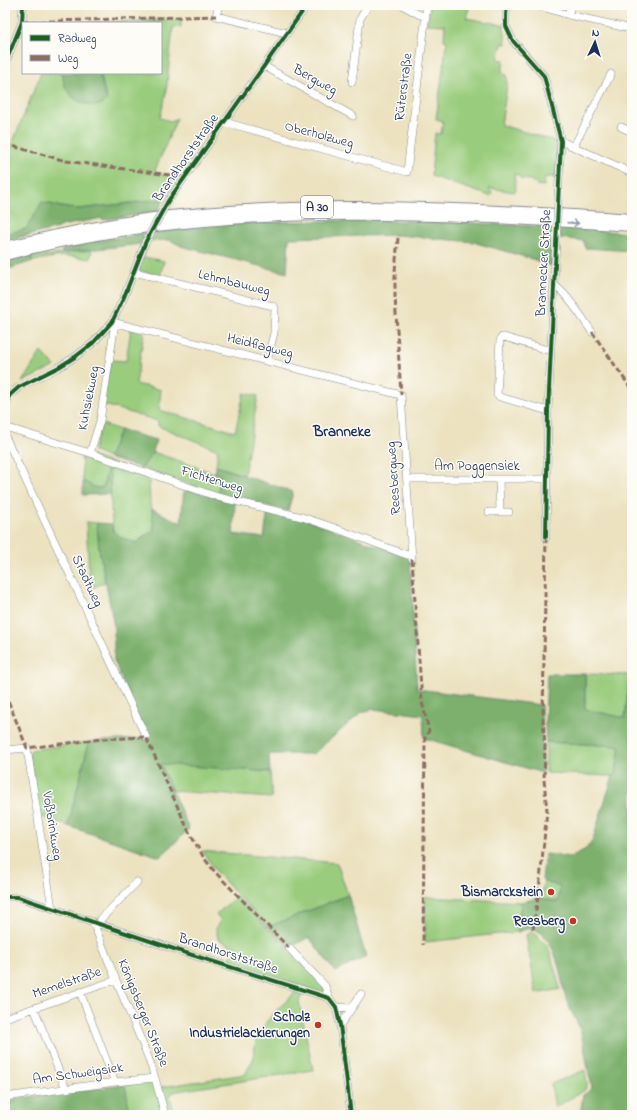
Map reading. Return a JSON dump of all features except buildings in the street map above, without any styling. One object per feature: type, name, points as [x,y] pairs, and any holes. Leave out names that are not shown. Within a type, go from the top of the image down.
[{"type":"highway","name":"A 30","points":[[5,247],[58,234],[131,221],[170,216],[260,209],[306,207],[454,208],[540,212],[632,219]]},
{"type":"highway","name":"A 30","points":[[5,254],[75,239],[133,229],[253,217],[385,214],[632,226]]},
{"type":"street","points":[[5,64],[22,22],[23,5]]},
{"type":"street","points":[[219,5],[216,16],[287,33]]},
{"type":"street","name":"Brandhorststraße","points":[[5,404],[10,395],[19,387],[59,367],[75,357],[93,343],[113,323],[146,241],[168,201],[307,5]]},
{"type":"street","points":[[352,82],[360,19],[368,5]]},
{"type":"street","points":[[402,5],[426,17]]},
{"type":"street","name":"Rüterstraße","points":[[407,172],[427,5]]},
{"type":"street","name":"Brannecker Straße","points":[[507,5],[506,26],[513,41],[544,76],[561,141],[548,411],[546,537]]},
{"type":"street","points":[[536,5],[569,15],[632,29]]},
{"type":"street","points":[[569,15],[570,5]]},
{"type":"street","name":"Bergweg","points":[[264,66],[352,116]]},
{"type":"street","points":[[574,146],[611,74]]},
{"type":"street","name":"Oberholzweg","points":[[224,122],[407,172]]},
{"type":"street","points":[[620,127],[632,132]]},
{"type":"street","points":[[561,141],[632,173]]},
{"type":"street","name":"Lehmbauweg","points":[[134,272],[273,306],[275,308],[274,333],[267,361]]},
{"type":"street","points":[[554,285],[559,288],[576,308],[592,332]]},
{"type":"street","name":"Heidflagweg","points":[[113,323],[401,395]]},
{"type":"street","name":"Kuhsiekweg","points":[[90,453],[100,421],[113,323]]},
{"type":"street","points":[[548,411],[497,395],[500,340],[504,337],[551,351]]},
{"type":"street","name":"Reesbergweg","points":[[401,395],[408,479],[412,556]]},
{"type":"street","name":"Fichtenweg","points":[[5,427],[90,453],[218,497],[302,517],[412,556]]},
{"type":"street","name":"Stadtweg","points":[[5,436],[146,737]]},
{"type":"street","name":"Am Poggensiek","points":[[408,479],[547,479]]},
{"type":"street","points":[[499,479],[500,512]]},
{"type":"street","points":[[489,512],[509,512]]},
{"type":"street","name":"Voßbrinkweg","points":[[5,750],[27,748],[52,908]]},
{"type":"street","points":[[96,923],[137,882]]},
{"type":"street","name":"Brandhorststraße","points":[[5,897],[18,897],[329,998]]},
{"type":"street","name":"Königsberger Straße","points":[[96,923],[116,980],[148,1057],[165,1115]]},
{"type":"street","points":[[289,948],[325,986],[329,998],[336,1007],[340,1025],[351,1115]]},
{"type":"street","name":"Memelstraße","points":[[5,1018],[116,980]]},
{"type":"street","points":[[80,992],[115,1082]]},
{"type":"street","points":[[340,1025],[361,994]]},
{"type":"street","points":[[336,1007],[352,1008]]},
{"type":"street","points":[[34,1008],[66,1089]]},
{"type":"street","name":"Am Schweigsiek","points":[[5,1098],[115,1082],[155,1078]]},
{"type":"green space","points":[[430,5],[470,5],[466,18],[504,25],[506,44],[502,44],[498,59],[504,60],[502,73],[507,75],[507,86],[501,125],[558,142],[556,177],[545,177],[544,186],[536,185],[531,180],[521,179],[518,175],[514,174],[516,190],[514,192],[489,188],[492,194],[490,196],[431,176],[435,133],[441,134],[443,121],[436,119],[447,41],[444,40],[445,25],[427,24]]},
{"type":"green space","points":[[181,19],[181,27],[173,27],[166,93],[160,118],[171,121],[177,118],[154,173],[182,177],[165,199],[79,209],[61,207],[43,202],[26,230],[5,234],[5,148],[10,149],[41,74],[62,74],[70,94],[81,102],[90,102],[107,99],[100,74],[162,74],[162,22],[92,22]]},
{"type":"green space","points":[[62,74],[100,74],[104,93],[107,99],[103,104],[97,105],[80,102],[71,95],[64,83]]},
{"type":"green space","points":[[165,199],[157,212],[102,220],[102,218],[61,226],[5,241],[5,234],[26,229],[42,202],[61,207],[79,209]]},
{"type":"green space","points":[[361,220],[451,222],[553,227],[552,266],[473,242],[398,235],[289,238],[287,273],[181,246],[170,240],[151,241],[156,232],[241,223]]},
{"type":"green space","points":[[560,228],[632,233],[632,251],[585,248],[584,241],[560,238]]},
{"type":"green space","points":[[146,233],[141,244],[61,253],[62,250],[91,242]]},
{"type":"green space","points":[[92,250],[90,259],[70,256],[33,261],[30,256],[43,256]]},
{"type":"green space","points":[[30,256],[33,261],[5,270],[5,262]]},
{"type":"green space","points":[[143,257],[164,261],[160,276],[140,271],[139,268]]},
{"type":"green space","points":[[131,329],[144,332],[136,384],[161,390],[159,410],[235,432],[244,393],[258,396],[244,475],[216,466],[218,450],[158,426],[158,421],[101,404],[111,360],[126,361]]},
{"type":"green space","points":[[41,352],[55,366],[22,382]]},
{"type":"green space","points":[[102,424],[120,430],[108,458],[93,451]]},
{"type":"green space","points":[[120,430],[156,440],[153,452],[142,468],[108,458]]},
{"type":"green space","points":[[153,452],[220,475],[218,494],[142,468]]},
{"type":"green space","points":[[81,453],[149,475],[150,505],[152,509],[154,530],[136,543],[120,537],[113,531],[109,464],[103,488],[96,488],[83,481]]},
{"type":"green space","points":[[109,462],[111,494],[83,495],[83,481],[96,488],[103,488]]},
{"type":"green space","points":[[216,466],[293,492],[288,511],[218,494],[220,475],[215,473]]},
{"type":"green space","points":[[184,488],[235,503],[233,534],[264,538],[268,510],[302,518],[410,558],[417,689],[541,705],[543,773],[424,738],[423,715],[373,709],[362,712],[313,754],[269,754],[270,772],[160,764],[189,829],[160,857],[68,826],[89,742],[145,738],[114,660],[114,626],[99,548],[97,523],[112,524],[113,531],[120,537],[136,543],[154,530],[152,509],[181,523]]},
{"type":"green space","points":[[86,522],[97,523],[99,548],[105,582],[90,589]]},
{"type":"green space","points":[[632,653],[632,1115],[580,1115],[583,1095],[592,1087],[581,1032],[568,1005],[558,963],[551,945],[536,930],[528,929],[518,932],[521,902],[536,898],[558,902],[560,887],[542,880],[545,854],[570,857],[586,849],[593,839],[613,776],[616,772],[620,746],[546,742],[545,723],[547,674],[585,674],[585,709],[625,718]]},
{"type":"green space","points":[[585,674],[629,675],[625,718],[585,710]]},
{"type":"green space","points":[[89,742],[68,826],[40,816],[29,754],[31,750]]},
{"type":"green space","points":[[546,742],[620,746],[616,772],[613,776],[546,773]]},
{"type":"green space","points":[[160,763],[270,772],[272,798],[172,791]]},
{"type":"green space","points":[[202,851],[337,863],[348,895],[268,927],[217,873]]},
{"type":"green space","points":[[544,881],[560,887],[558,902],[541,898]]},
{"type":"green space","points":[[348,895],[366,957],[335,972],[309,937],[289,948],[268,927]]},
{"type":"green space","points":[[236,896],[323,985],[326,994],[225,963],[238,948],[218,939],[216,928],[221,920],[216,915]]},
{"type":"green space","points":[[425,897],[521,902],[518,932],[425,942]]},
{"type":"green space","points":[[532,932],[547,945],[560,989],[536,994],[526,935]]},
{"type":"green space","points":[[297,991],[303,993],[299,1001],[313,1070],[171,1093],[170,1096],[175,1115],[168,1115],[161,1087],[246,1074],[254,1057],[255,1044],[263,1027],[273,1014]]},
{"type":"green space","points":[[585,1070],[587,1084],[585,1090],[555,1107],[551,1084]]},
{"type":"green space","points":[[151,1081],[155,1083],[163,1115],[130,1115],[125,1085]]},
{"type":"green space","points":[[125,1085],[130,1115],[5,1115],[5,1100]]},
{"type":"marked path","points":[[22,22],[216,16]]},
{"type":"marked path","points":[[5,144],[66,161],[185,177]]},
{"type":"marked path","points":[[398,238],[395,271],[395,297],[401,395]]},
{"type":"marked path","points":[[592,332],[632,390]]},
{"type":"marked path","points":[[533,929],[539,890],[547,811],[544,780],[545,746],[543,718],[546,537]]},
{"type":"marked path","points":[[412,559],[422,702],[429,731],[425,737],[423,945]]},
{"type":"marked path","points":[[5,693],[27,748],[102,739],[146,737],[189,832],[204,858],[215,872],[289,948]]},
{"type":"cycle path","points":[[5,64],[22,22],[23,5]]},
{"type":"cycle path","points":[[5,404],[10,395],[19,387],[59,367],[75,357],[93,343],[112,322],[124,297],[146,241],[168,201],[307,5]]},
{"type":"cycle path","points":[[507,5],[506,26],[513,41],[544,76],[561,141],[548,411],[546,537]]},
{"type":"cycle path","points":[[5,897],[18,897],[189,954],[329,998],[336,1007],[340,1025],[351,1115]]},
{"type":"place","name":"Bismarckstein","points":[[551,892]]},
{"type":"place","name":"Reesberg","points":[[573,921]]},
{"type":"place","name":"Scholz Industrielackierungen","points":[[318,1025]]},
{"type":"district","name":"Branneke","points":[[342,432]]}]
